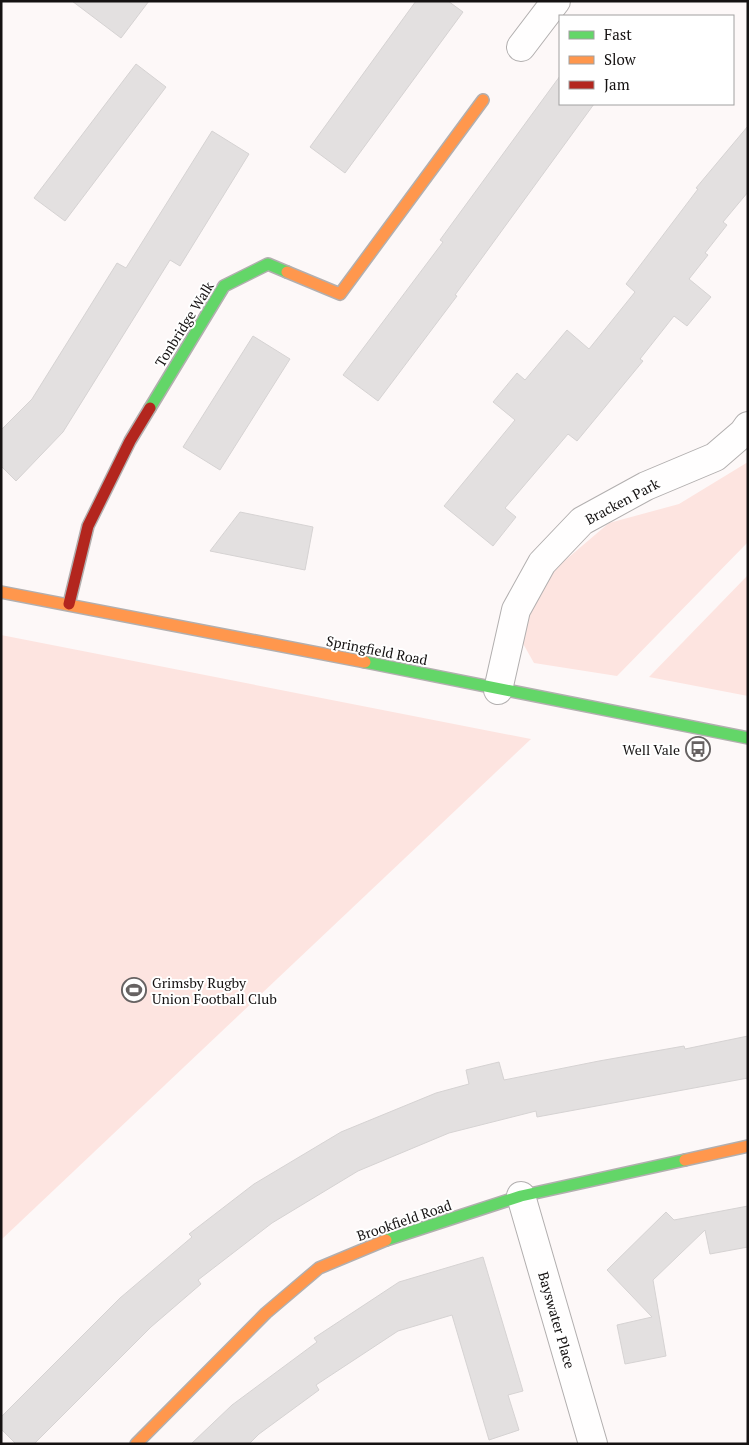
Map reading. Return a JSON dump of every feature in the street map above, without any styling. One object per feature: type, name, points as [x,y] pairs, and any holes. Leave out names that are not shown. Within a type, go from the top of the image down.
[{"type":"street","points":[[520,47],[556,1]]},
{"type":"street","name":"Tonbridge Walk","points":[[69,604],[88,526],[130,441],[224,286],[268,264],[340,294],[483,100]]},
{"type":"street","name":"Bracken Park","points":[[498,690],[516,610],[542,563],[582,521],[646,486],[716,457],[743,433],[748,426]]},
{"type":"street","name":"Springfield Road","points":[[1,592],[748,738]]},
{"type":"street","name":"Brookfield Road","points":[[136,1444],[266,1314],[319,1268],[388,1239],[522,1196],[748,1146]]},
{"type":"street","name":"Bayswater Place","points":[[522,1196],[593,1444]]},
{"type":"shaded area","points":[[748,462],[748,542],[617,676],[534,663],[521,640],[525,621],[549,574],[609,523],[679,504]]},
{"type":"shaded area","points":[[748,575],[748,696],[649,677]]},
{"type":"shaded area","name":"Grimsby Rugby Union Football Club","points":[[1,635],[531,739],[1,1240]]},
{"type":"building","points":[[72,1],[149,1],[121,38]]},
{"type":"building","points":[[416,1],[448,1],[463,12],[345,173],[310,147]]},
{"type":"building","points":[[136,64],[166,87],[65,221],[34,198]]},
{"type":"building","points":[[559,77],[559,105],[593,105],[455,295],[457,296],[378,401],[343,375],[443,242],[440,240]]},
{"type":"building","points":[[748,126],[748,192],[723,222],[727,225],[705,253],[708,255],[689,279],[711,297],[687,326],[674,316],[640,359],[643,361],[577,441],[568,434],[505,508],[516,517],[493,546],[444,506],[515,420],[493,402],[517,373],[525,380],[567,330],[589,349],[635,292],[626,284],[698,189],[696,188]]},
{"type":"building","points":[[212,131],[249,154],[180,266],[170,260],[63,432],[16,481],[1,466],[1,430],[32,399],[117,263],[126,268]]},
{"type":"building","points":[[253,336],[290,359],[220,470],[183,447]]},
{"type":"building","points":[[240,512],[313,527],[305,570],[210,551]]},
{"type":"building","points":[[748,1036],[748,1078],[537,1117],[536,1111],[449,1133],[358,1171],[272,1223],[198,1280],[201,1284],[151,1327],[34,1444],[16,1444],[1,1429],[1,1417],[120,1298],[192,1237],[189,1234],[254,1184],[341,1132],[436,1093],[469,1084],[466,1070],[499,1062],[504,1080],[599,1061],[684,1046],[685,1049]]},
{"type":"building","points":[[748,1206],[748,1247],[710,1254],[705,1230],[653,1280],[666,1356],[625,1364],[617,1325],[652,1317],[607,1270],[666,1212],[674,1220]]},
{"type":"building","points":[[483,1257],[523,1391],[508,1395],[519,1430],[489,1440],[452,1315],[398,1331],[316,1385],[319,1390],[259,1434],[249,1444],[191,1444],[232,1405],[317,1342],[314,1338],[399,1282]]},
{"type":"traffic: fast","points":[[150,408],[224,286],[268,264],[287,272]]},
{"type":"traffic: fast","points":[[365,662],[748,738]]},
{"type":"traffic: fast","points":[[386,1240],[521,1196],[685,1160]]},
{"type":"traffic: slow","points":[[287,272],[340,294],[483,100]]},
{"type":"traffic: slow","points":[[1,592],[365,662]]},
{"type":"traffic: slow","points":[[685,1160],[748,1146]]},
{"type":"traffic: slow","points":[[136,1444],[266,1313],[319,1268],[386,1240]]},
{"type":"traffic: jam","points":[[69,604],[88,526],[130,441],[150,408]]},
{"type":"place","name":"Well Vale","points":[[698,749]]},
{"type":"place","name":"Grimsby Rugby Union Football Club","points":[[134,990]]}]
